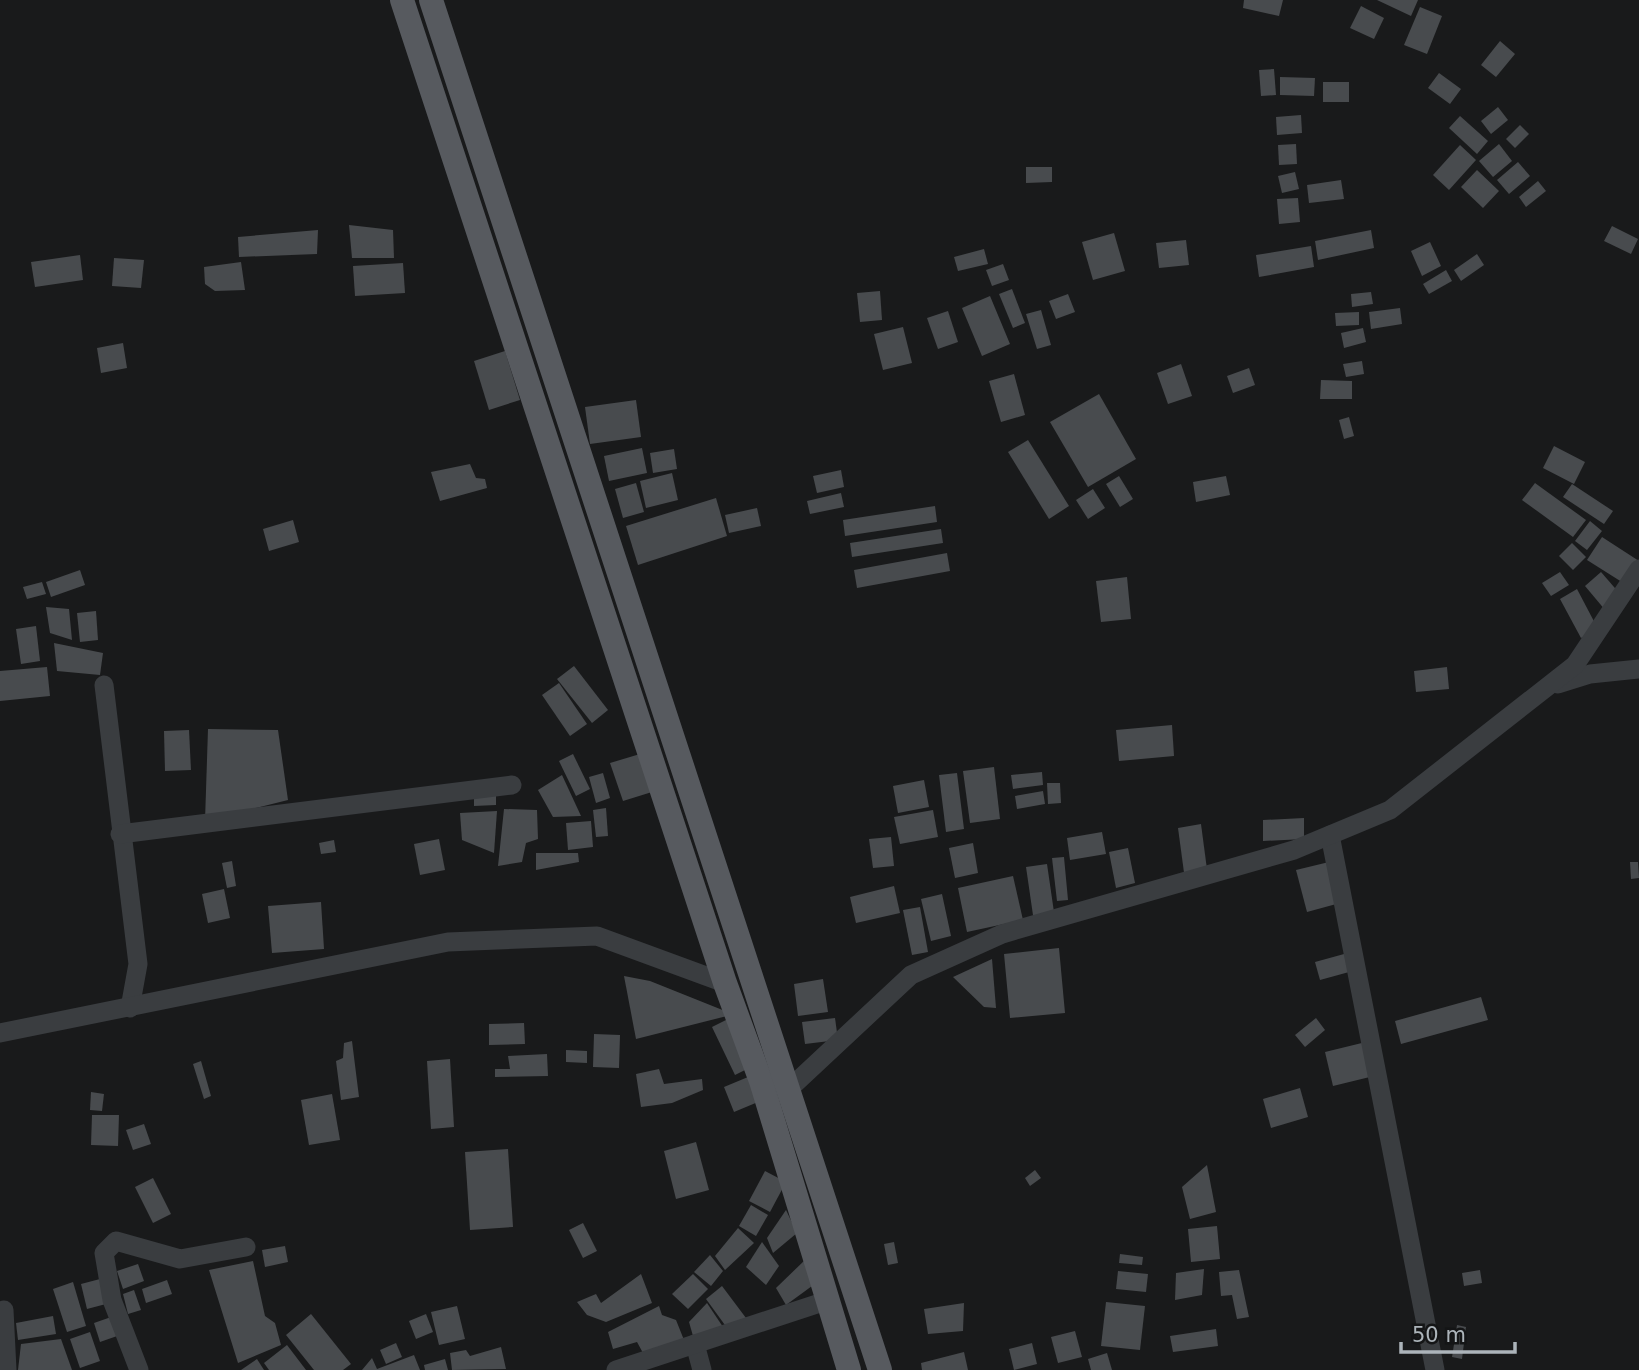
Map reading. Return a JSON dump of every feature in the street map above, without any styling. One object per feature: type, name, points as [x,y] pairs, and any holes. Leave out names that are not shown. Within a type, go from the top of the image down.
[{"type":"main road","points":[[402,0],[725,983],[761,1081],[849,1370]]},
{"type":"main road","points":[[431,0],[790,1088],[880,1370]]},
{"type":"main road","points":[[711,938],[737,927]]},
{"type":"street","points":[[790,1088],[911,975],[1002,934],[1294,850],[1390,810],[1575,665],[1639,569]]},
{"type":"street","points":[[1546,687],[1590,674],[1639,669]]},
{"type":"street","points":[[104,685],[120,834],[138,964],[130,1009]]},
{"type":"street","points":[[120,834],[512,785]]},
{"type":"street","points":[[1330,835],[1435,1370]]},
{"type":"street","points":[[0,1033],[130,1009],[448,942],[597,936],[725,983]]},
{"type":"street","points":[[139,1370],[112,1300],[104,1253],[116,1241],[180,1259],[246,1247]]},
{"type":"street","points":[[616,1370],[826,1301]]},
{"type":"street","points":[[4,1310],[7,1370]]},
{"type":"street","points":[[695,1344],[702,1370]]},
{"type":"building","points":[[1244,0],[1283,0],[1279,16],[1243,8]]},
{"type":"building","points":[[1377,0],[1418,0],[1411,16]]},
{"type":"building","points":[[1361,6],[1384,18],[1374,39],[1350,28]]},
{"type":"building","points":[[1420,7],[1442,16],[1427,54],[1404,45]]},
{"type":"building","points":[[1500,41],[1515,54],[1496,77],[1481,65]]},
{"type":"building","points":[[1274,69],[1276,95],[1261,96],[1259,70]]},
{"type":"building","points":[[1439,73],[1461,89],[1450,104],[1428,88]]},
{"type":"building","points":[[1280,77],[1315,78],[1314,96],[1280,95]]},
{"type":"building","points":[[1323,82],[1349,82],[1349,102],[1323,102]]},
{"type":"building","points":[[1498,107],[1508,120],[1491,134],[1481,121]]},
{"type":"building","points":[[1301,115],[1302,133],[1277,135],[1276,117]]},
{"type":"building","points":[[1460,116],[1488,141],[1477,154],[1449,128]]},
{"type":"building","points":[[1520,125],[1529,134],[1515,148],[1506,139]]},
{"type":"building","points":[[1296,144],[1297,164],[1279,165],[1278,145]]},
{"type":"building","points":[[1499,144],[1512,161],[1493,177],[1479,161]]},
{"type":"building","points":[[1460,145],[1476,160],[1449,190],[1433,175]]},
{"type":"building","points":[[1518,162],[1530,176],[1509,194],[1497,180]]},
{"type":"building","points":[[1026,167],[1052,167],[1052,182],[1026,183]]},
{"type":"building","points":[[1477,170],[1499,191],[1483,208],[1461,187]]},
{"type":"building","points":[[1295,172],[1299,189],[1282,193],[1278,176]]},
{"type":"building","points":[[1341,180],[1344,199],[1309,203],[1307,185]]},
{"type":"building","points":[[1538,181],[1546,191],[1526,207],[1519,197]]},
{"type":"building","points":[[1298,198],[1300,222],[1279,224],[1277,199]]},
{"type":"building","points":[[349,225],[393,230],[394,258],[352,258]]},
{"type":"building","points":[[1612,226],[1638,239],[1631,254],[1604,241]]},
{"type":"building","points":[[318,230],[317,254],[239,257],[238,237]]},
{"type":"building","points":[[1371,230],[1374,248],[1318,260],[1315,241]]},
{"type":"building","points":[[1114,233],[1125,271],[1093,280],[1082,242]]},
{"type":"building","points":[[1186,240],[1189,265],[1159,268],[1156,243]]},
{"type":"building","points":[[1430,242],[1441,266],[1422,276],[1411,251]]},
{"type":"building","points":[[1311,246],[1314,267],[1259,277],[1256,255]]},
{"type":"building","points":[[984,249],[988,264],[958,271],[954,257]]},
{"type":"building","points":[[1477,254],[1484,265],[1461,281],[1454,270]]},
{"type":"building","points":[[80,255],[83,280],[35,287],[31,262]]},
{"type":"building","points":[[114,258],[144,260],[141,288],[112,286]]},
{"type":"building","points":[[241,262],[245,290],[215,291],[205,284],[204,267]]},
{"type":"building","points":[[403,263],[405,293],[355,296],[353,266]]},
{"type":"building","points":[[1003,264],[1009,280],[992,286],[986,270]]},
{"type":"building","points":[[1446,270],[1452,281],[1429,294],[1423,284]]},
{"type":"building","points":[[1012,289],[1025,323],[1013,328],[999,294]]},
{"type":"building","points":[[880,291],[882,320],[860,322],[857,293]]},
{"type":"building","points":[[1371,292],[1373,304],[1352,307],[1351,294]]},
{"type":"building","points":[[1068,294],[1075,312],[1056,319],[1049,301]]},
{"type":"building","points":[[990,296],[1010,344],[982,356],[962,308]]},
{"type":"building","points":[[1400,308],[1402,324],[1371,329],[1369,312]]},
{"type":"building","points":[[1041,310],[1051,345],[1037,349],[1026,314]]},
{"type":"building","points":[[948,311],[958,342],[938,349],[927,318]]},
{"type":"building","points":[[1359,312],[1359,325],[1336,326],[1335,313]]},
{"type":"building","points":[[903,327],[912,363],[883,370],[874,334]]},
{"type":"building","points":[[1363,328],[1366,342],[1344,348],[1341,333]]},
{"type":"building","points":[[123,343],[127,368],[101,373],[97,348]]},
{"type":"building","points":[[505,351],[520,400],[489,410],[474,361]]},
{"type":"building","points":[[1362,361],[1364,374],[1346,377],[1343,364]]},
{"type":"building","points":[[1181,364],[1192,396],[1168,404],[1157,373]]},
{"type":"building","points":[[1249,368],[1255,385],[1233,393],[1227,376]]},
{"type":"building","points":[[1014,374],[1025,415],[1001,422],[989,381]]},
{"type":"building","points":[[1321,380],[1352,381],[1352,399],[1320,399]]},
{"type":"building","points":[[1099,394],[1136,459],[1088,487],[1050,422]]},
{"type":"building","points":[[636,400],[641,437],[590,444],[585,407]]},
{"type":"building","points":[[1349,417],[1354,436],[1344,439],[1339,420]]},
{"type":"building","points":[[1028,440],[1069,506],[1049,519],[1008,452]]},
{"type":"building","points":[[1554,446],[1585,462],[1574,484],[1543,468]]},
{"type":"building","points":[[642,448],[647,473],[609,481],[604,456]]},
{"type":"building","points":[[674,449],[677,469],[653,473],[650,453]]},
{"type":"building","points":[[470,464],[476,478],[485,479],[487,488],[440,501],[431,472]]},
{"type":"building","points":[[841,470],[844,487],[817,493],[813,476]]},
{"type":"building","points":[[672,473],[678,500],[646,508],[640,481]]},
{"type":"building","points":[[1119,476],[1133,499],[1120,507],[1106,484]]},
{"type":"building","points":[[1226,476],[1230,495],[1196,502],[1193,482]]},
{"type":"building","points":[[636,483],[644,512],[623,518],[615,489]]},
{"type":"building","points":[[1535,483],[1586,520],[1573,537],[1522,500]]},
{"type":"building","points":[[1572,484],[1613,511],[1604,524],[1563,497]]},
{"type":"building","points":[[1093,489],[1105,508],[1088,519],[1076,500]]},
{"type":"building","points":[[841,493],[844,507],[810,514],[807,501]]},
{"type":"building","points":[[716,498],[727,536],[638,565],[626,526]]},
{"type":"building","points":[[935,506],[937,522],[845,536],[843,520]]},
{"type":"building","points":[[757,508],[761,526],[729,533],[725,515]]},
{"type":"building","points":[[293,520],[299,542],[269,551],[263,529]]},
{"type":"building","points":[[1590,521],[1602,531],[1587,550],[1575,541]]},
{"type":"building","points":[[941,529],[943,543],[852,557],[850,543]]},
{"type":"building","points":[[1602,537],[1639,561],[1625,584],[1587,560]]},
{"type":"building","points":[[1572,543],[1586,557],[1573,570],[1559,556]]},
{"type":"building","points":[[947,553],[950,571],[857,588],[854,570]]},
{"type":"building","points":[[80,570],[85,585],[51,597],[46,582]]},
{"type":"building","points":[[1560,572],[1569,585],[1551,596],[1542,583]]},
{"type":"building","points":[[1601,572],[1627,602],[1611,617],[1585,586]]},
{"type":"building","points":[[1127,577],[1131,619],[1101,622],[1096,581]]},
{"type":"building","points":[[42,582],[46,594],[27,599],[23,587]]},
{"type":"building","points":[[1577,589],[1598,629],[1581,638],[1560,599]]},
{"type":"building","points":[[46,607],[69,609],[72,640],[50,633]]},
{"type":"building","points":[[96,611],[98,640],[80,642],[77,613]]},
{"type":"building","points":[[36,626],[40,661],[21,664],[16,629]]},
{"type":"building","points":[[54,643],[103,653],[100,675],[57,671]]},
{"type":"building","points":[[574,666],[608,710],[592,723],[557,679]]},
{"type":"building","points":[[47,667],[50,696],[0,701],[0,671]]},
{"type":"building","points":[[1447,667],[1449,689],[1416,692],[1414,671]]},
{"type":"building","points":[[559,683],[587,724],[570,736],[542,695]]},
{"type":"building","points":[[1172,725],[1174,756],[1119,761],[1116,730]]},
{"type":"building","points":[[208,729],[278,730],[288,800],[205,821]]},
{"type":"building","points":[[189,730],[191,770],[165,771],[164,731]]},
{"type":"building","points":[[573,754],[590,789],[576,796],[559,761]]},
{"type":"building","points":[[640,754],[652,792],[623,801],[610,763]]},
{"type":"building","points":[[994,767],[1000,819],[970,823],[963,771]]},
{"type":"building","points":[[1042,772],[1043,785],[1013,789],[1011,775]]},
{"type":"building","points":[[603,773],[610,798],[596,803],[589,777]]},
{"type":"building","points":[[957,773],[964,829],[946,832],[939,775]]},
{"type":"building","points":[[562,775],[581,816],[553,817],[538,790]]},
{"type":"building","points":[[924,780],[929,807],[898,813],[893,786]]},
{"type":"building","points":[[1047,783],[1060,783],[1061,803],[1048,804]]},
{"type":"building","points":[[1043,791],[1045,804],[1017,809],[1015,796]]},
{"type":"building","points":[[496,793],[496,805],[474,806],[474,794]]},
{"type":"building","points":[[606,808],[608,836],[596,837],[593,810]]},
{"type":"building","points":[[504,809],[537,810],[538,839],[526,843],[522,862],[498,866]]},
{"type":"building","points":[[933,810],[938,837],[900,844],[894,817]]},
{"type":"building","points":[[497,811],[494,853],[462,840],[460,813]]},
{"type":"building","points":[[1304,818],[1304,839],[1263,841],[1263,820]]},
{"type":"building","points":[[591,821],[593,847],[568,850],[566,823]]},
{"type":"building","points":[[1201,824],[1208,877],[1185,880],[1178,828]]},
{"type":"building","points":[[1102,832],[1106,854],[1070,860],[1067,838]]},
{"type":"building","points":[[891,837],[894,866],[873,868],[869,839]]},
{"type":"building","points":[[439,839],[445,870],[420,875],[414,844]]},
{"type":"building","points":[[334,840],[336,852],[321,854],[319,843]]},
{"type":"building","points":[[973,843],[978,873],[955,878],[949,848]]},
{"type":"building","points":[[1128,848],[1135,883],[1116,888],[1109,852]]},
{"type":"building","points":[[536,853],[578,853],[579,862],[536,870]]},
{"type":"building","points":[[1064,857],[1068,900],[1057,901],[1052,858]]},
{"type":"building","points":[[232,861],[236,886],[227,888],[222,863]]},
{"type":"building","points":[[1329,862],[1340,903],[1307,912],[1296,870]]},
{"type":"building","points":[[1630,862],[1638,862],[1639,878],[1631,879]]},
{"type":"building","points":[[1047,864],[1055,919],[1034,922],[1026,867]]},
{"type":"building","points":[[1013,876],[1023,920],[967,932],[958,888]]},
{"type":"building","points":[[894,886],[900,913],[856,923],[850,897]]},
{"type":"building","points":[[224,889],[230,918],[208,923],[202,894]]},
{"type":"building","points":[[942,894],[951,936],[931,941],[921,899]]},
{"type":"building","points":[[321,902],[324,949],[272,953],[268,906]]},
{"type":"building","points":[[920,907],[928,952],[912,955],[903,910]]},
{"type":"building","points":[[1059,948],[1065,1013],[1010,1018],[1004,954]]},
{"type":"building","points":[[1355,951],[1360,969],[1320,980],[1315,962]]},
{"type":"building","points":[[992,959],[996,1008],[984,1007],[953,977]]},
{"type":"building","points":[[624,976],[650,981],[725,1011],[727,1016],[636,1039]]},
{"type":"building","points":[[823,979],[828,1012],[798,1016],[794,984]]},
{"type":"building","points":[[1481,997],[1488,1020],[1401,1044],[1395,1021]]},
{"type":"building","points":[[730,1018],[753,1066],[735,1075],[712,1027]]},
{"type":"building","points":[[835,1018],[838,1040],[805,1044],[802,1022]]},
{"type":"building","points":[[1316,1018],[1325,1030],[1305,1047],[1295,1035]]},
{"type":"building","points":[[524,1023],[525,1044],[489,1045],[489,1024]]},
{"type":"building","points":[[594,1034],[620,1035],[619,1068],[593,1067]]},
{"type":"building","points":[[352,1041],[359,1097],[341,1100],[336,1061],[343,1058],[344,1043]]},
{"type":"building","points":[[1370,1041],[1378,1075],[1333,1086],[1325,1052]]},
{"type":"building","points":[[566,1050],[587,1051],[587,1063],[566,1062]]},
{"type":"building","points":[[547,1054],[548,1076],[495,1077],[495,1069],[510,1069],[508,1056]]},
{"type":"building","points":[[450,1059],[454,1127],[431,1129],[427,1061]]},
{"type":"building","points":[[201,1061],[211,1096],[204,1099],[193,1064]]},
{"type":"building","points":[[659,1069],[664,1084],[702,1079],[703,1090],[672,1103],[641,1107],[636,1074]]},
{"type":"building","points":[[748,1077],[758,1102],[734,1112],[724,1087]]},
{"type":"building","points":[[1300,1088],[1308,1117],[1271,1128],[1263,1099]]},
{"type":"building","points":[[91,1092],[104,1094],[102,1111],[90,1110]]},
{"type":"building","points":[[332,1094],[340,1140],[309,1145],[301,1100]]},
{"type":"building","points":[[92,1115],[119,1115],[118,1146],[91,1145]]},
{"type":"building","points":[[144,1124],[151,1144],[133,1150],[126,1130]]},
{"type":"building","points":[[696,1142],[709,1190],[676,1199],[664,1151]]},
{"type":"building","points":[[508,1149],[513,1227],[470,1230],[465,1152]]},
{"type":"building","points":[[1207,1165],[1216,1212],[1190,1219],[1182,1187]]},
{"type":"building","points":[[1035,1170],[1041,1178],[1030,1186],[1025,1178]]},
{"type":"building","points":[[765,1171],[786,1182],[770,1212],[749,1201]]},
{"type":"building","points":[[153,1178],[171,1214],[153,1223],[135,1187]]},
{"type":"building","points":[[751,1205],[768,1215],[756,1236],[739,1226]]},
{"type":"building","points":[[786,1210],[797,1233],[773,1253],[767,1238]]},
{"type":"building","points":[[583,1223],[597,1251],[583,1258],[569,1230]]},
{"type":"building","points":[[1217,1226],[1220,1259],[1191,1262],[1188,1229]]},
{"type":"building","points":[[738,1228],[754,1243],[725,1270],[715,1256]]},
{"type":"building","points":[[762,1242],[779,1266],[766,1285],[746,1267]]},
{"type":"building","points":[[894,1242],[898,1263],[888,1265],[884,1244]]},
{"type":"building","points":[[285,1246],[288,1262],[265,1267],[262,1250]]},
{"type":"building","points":[[1120,1254],[1143,1257],[1142,1265],[1119,1263]]},
{"type":"building","points":[[710,1255],[723,1271],[711,1286],[694,1272]]},
{"type":"building","points":[[806,1259],[812,1286],[786,1305],[776,1288]]},
{"type":"building","points":[[253,1261],[265,1316],[275,1323],[281,1345],[238,1363],[209,1270]]},
{"type":"building","points":[[138,1264],[144,1281],[123,1289],[117,1271]]},
{"type":"building","points":[[1204,1269],[1202,1295],[1175,1300],[1176,1273]]},
{"type":"building","points":[[1239,1270],[1249,1317],[1237,1319],[1232,1295],[1221,1296],[1219,1272]]},
{"type":"building","points":[[1480,1270],[1482,1283],[1464,1286],[1462,1273]]},
{"type":"building","points":[[1118,1271],[1148,1274],[1146,1292],[1116,1289]]},
{"type":"building","points":[[641,1274],[652,1303],[606,1322],[587,1315],[577,1302],[596,1294],[601,1303]]},
{"type":"building","points":[[693,1274],[708,1289],[688,1309],[672,1294]]},
{"type":"building","points":[[100,1279],[106,1304],[87,1309],[81,1284]]},
{"type":"building","points":[[167,1280],[172,1294],[146,1303],[142,1289]]},
{"type":"building","points":[[73,1282],[86,1326],[67,1332],[53,1289]]},
{"type":"building","points":[[722,1286],[749,1322],[730,1332],[706,1299]]},
{"type":"building","points":[[134,1290],[141,1310],[128,1314],[123,1294]]},
{"type":"building","points":[[1106,1302],[1145,1306],[1140,1350],[1101,1346]]},
{"type":"building","points":[[707,1303],[725,1330],[695,1343],[689,1322]]},
{"type":"building","points":[[964,1303],[963,1331],[928,1334],[924,1309]]},
{"type":"building","points":[[457,1306],[465,1339],[439,1345],[431,1312]]},
{"type":"building","points":[[659,1306],[662,1315],[676,1320],[684,1340],[643,1353],[637,1342],[613,1349],[608,1332]]},
{"type":"building","points":[[311,1314],[351,1364],[343,1370],[314,1370],[286,1335]]},
{"type":"building","points":[[426,1314],[433,1332],[416,1339],[409,1321]]},
{"type":"building","points":[[53,1316],[56,1334],[18,1340],[16,1323]]},
{"type":"building","points":[[114,1316],[120,1335],[100,1342],[94,1323]]},
{"type":"building","points":[[1457,1325],[1466,1327],[1462,1359],[1452,1357]]},
{"type":"building","points":[[1216,1329],[1218,1346],[1173,1352],[1170,1336]]},
{"type":"building","points":[[1075,1331],[1082,1357],[1058,1363],[1051,1337]]},
{"type":"building","points":[[90,1332],[100,1361],[80,1368],[70,1339]]},
{"type":"building","points":[[61,1339],[72,1370],[18,1370],[21,1344]]},
{"type":"building","points":[[396,1343],[402,1357],[386,1364],[380,1350]]},
{"type":"building","points":[[1032,1343],[1037,1364],[1014,1370],[1009,1349]]},
{"type":"building","points":[[287,1345],[306,1370],[269,1370],[264,1363]]},
{"type":"building","points":[[501,1347],[506,1369],[452,1370],[450,1353],[466,1350],[470,1356]]},
{"type":"building","points":[[964,1352],[968,1370],[922,1370],[921,1363]]},
{"type":"building","points":[[1107,1353],[1112,1370],[1091,1370],[1088,1359]]},
{"type":"building","points":[[414,1355],[420,1370],[362,1370],[372,1358],[377,1369]]},
{"type":"building","points":[[257,1359],[264,1370],[241,1370]]},
{"type":"building","points":[[445,1359],[448,1370],[425,1370],[424,1365]]}]
